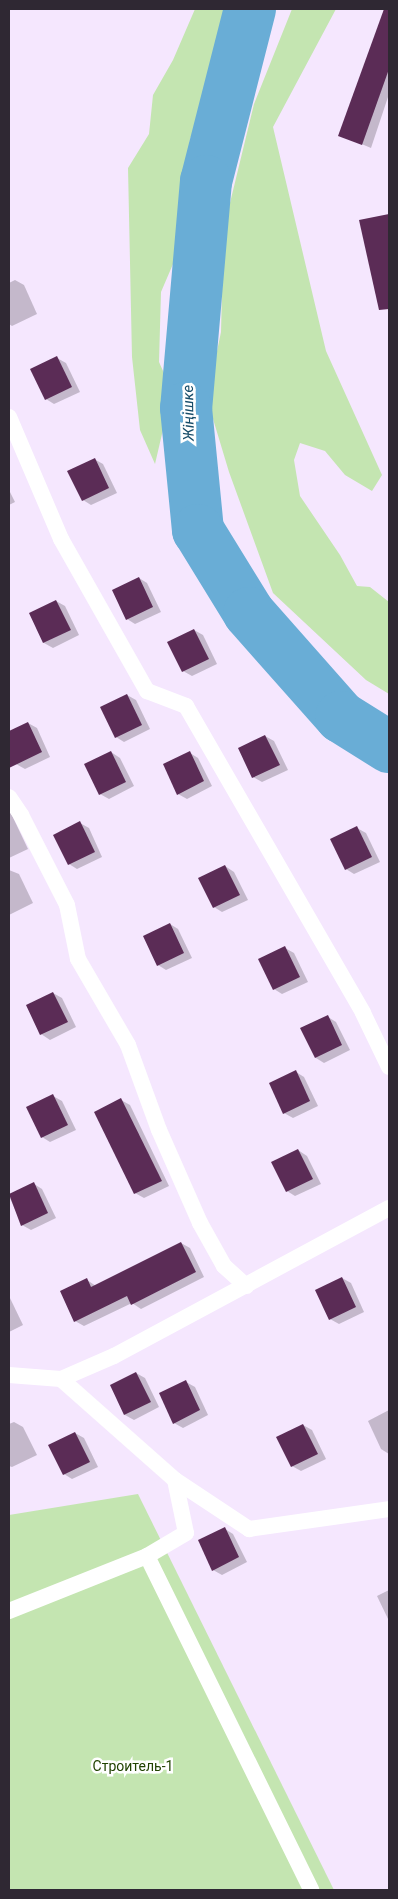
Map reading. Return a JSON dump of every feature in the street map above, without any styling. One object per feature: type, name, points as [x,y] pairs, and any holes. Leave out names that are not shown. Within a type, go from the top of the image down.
[{"type":"lane","points":[[9,417],[61,539],[147,691],[186,706],[343,978],[389,1067]]},
{"type":"lane","points":[[9,797],[22,815],[67,906],[78,958],[128,1046],[159,1130],[200,1223],[224,1266],[246,1286]]},
{"type":"lane","points":[[9,1375],[61,1379],[114,1356],[389,1208]]},
{"type":"lane","points":[[61,1379],[175,1480],[249,1529],[389,1509]]},
{"type":"lane","points":[[9,1611],[147,1556],[186,1534],[175,1480]]},
{"type":"lane","points":[[147,1556],[311,1890]]},
{"type":"green space","points":[[195,9],[230,9],[207,101],[190,139],[176,257],[161,292],[159,362],[172,391],[155,464],[140,430],[132,357],[128,168],[149,134],[153,95],[173,60]]},
{"type":"green space","points":[[292,9],[336,9],[273,127],[326,351],[382,475],[372,491],[345,475],[325,451],[300,443],[294,460],[300,496],[340,555],[357,586],[370,587],[389,602],[389,694],[366,680],[273,593],[229,472],[207,399],[221,332],[223,252],[229,207],[254,104]]},
{"type":"green space","name":"Строитель-1","points":[[138,1494],[334,1890],[9,1890],[9,1515]]},
{"type":"building","points":[[384,9],[389,9],[389,69],[362,145],[338,136]]},
{"type":"building","points":[[389,214],[389,309],[379,310],[359,220]]},
{"type":"building","points":[[57,356],[72,387],[45,400],[30,369]]},
{"type":"building","points":[[95,458],[109,488],[82,501],[67,471]]},
{"type":"building","points":[[139,577],[153,607],[126,620],[112,590]]},
{"type":"building","points":[[56,600],[71,630],[43,643],[29,613]]},
{"type":"building","points":[[194,629],[209,659],[182,672],[167,642]]},
{"type":"building","points":[[127,694],[142,725],[115,738],[100,707]]},
{"type":"building","points":[[28,722],[42,752],[9,768],[9,731]]},
{"type":"building","points":[[265,735],[280,765],[252,778],[238,748]]},
{"type":"building","points":[[111,751],[126,782],[99,795],[84,764]]},
{"type":"building","points":[[190,751],[204,781],[177,795],[163,764]]},
{"type":"building","points":[[80,821],[95,852],[68,865],[53,835]]},
{"type":"building","points":[[357,826],[372,857],[345,870],[330,839]]},
{"type":"building","points":[[225,865],[240,895],[213,908],[198,878]]},
{"type":"building","points":[[170,923],[184,953],[157,966],[143,936]]},
{"type":"building","points":[[285,946],[300,977],[273,990],[258,959]]},
{"type":"building","points":[[53,992],[68,1022],[40,1035],[26,1005]]},
{"type":"building","points":[[328,1015],[342,1045],[315,1058],[300,1028]]},
{"type":"building","points":[[296,1070],[310,1101],[283,1114],[269,1083]]},
{"type":"building","points":[[53,1094],[68,1125],[41,1138],[26,1107]]},
{"type":"building","points":[[121,1098],[162,1181],[134,1194],[94,1112]]},
{"type":"building","points":[[298,1149],[313,1179],[286,1192],[271,1162]]},
{"type":"building","points":[[34,1182],[48,1213],[21,1226],[9,1194]]},
{"type":"building","points":[[181,1242],[196,1272],[131,1305],[127,1296],[74,1322],[60,1291],[87,1278],[91,1287]]},
{"type":"building","points":[[342,1277],[356,1307],[329,1320],[315,1290]]},
{"type":"building","points":[[136,1372],[151,1402],[124,1415],[110,1385]]},
{"type":"building","points":[[186,1380],[200,1410],[173,1424],[159,1393]]},
{"type":"building","points":[[303,1424],[318,1454],[291,1467],[276,1437]]},
{"type":"building","points":[[75,1432],[90,1462],[63,1475],[48,1445]]},
{"type":"building","points":[[225,1527],[239,1557],[212,1571],[198,1540]]},
{"type":"waterway","name":"Жіңішке","points":[[250,9],[206,181],[186,408],[198,530],[249,613],[341,717],[389,747]]}]
